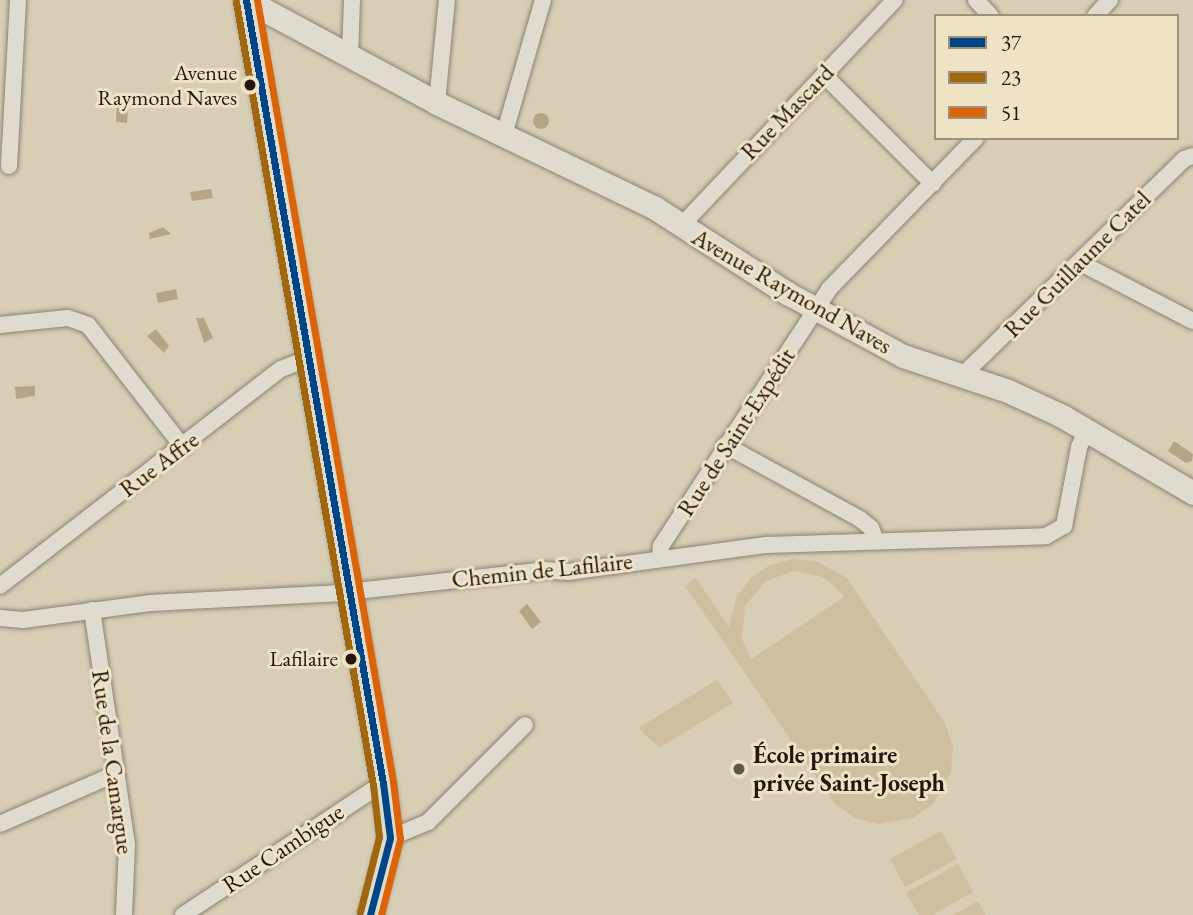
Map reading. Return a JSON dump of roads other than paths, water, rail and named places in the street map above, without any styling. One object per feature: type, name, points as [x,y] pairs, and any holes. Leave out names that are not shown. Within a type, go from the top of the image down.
[{"type":"street","points":[[9,166],[18,0]]},
{"type":"street","points":[[246,0],[383,783],[390,838],[370,915]]},
{"type":"street","name":"Avenue Raymond Naves","points":[[246,0],[437,103],[638,200],[817,309],[903,356],[1008,391],[1088,428],[1193,493]]},
{"type":"street","points":[[350,57],[352,0]]},
{"type":"street","points":[[437,103],[447,0]]},
{"type":"street","points":[[504,135],[543,0]]},
{"type":"street","name":"Rue Mascard","points":[[681,226],[895,0]]},
{"type":"street","points":[[976,0],[990,14]]},
{"type":"street","points":[[1097,14],[1110,0]]},
{"type":"street","points":[[824,75],[933,184]]},
{"type":"street","name":"Rue de Saint-Expédit","points":[[660,557],[661,546],[830,288],[974,140]]},
{"type":"street","name":"Rue Guillaume Catel","points":[[967,379],[971,369],[1184,159],[1193,156]]},
{"type":"street","points":[[1080,262],[1193,321]]},
{"type":"street","points":[[0,325],[68,318],[88,325],[183,447]]},
{"type":"street","name":"Rue Affre","points":[[4,580],[183,447],[281,369],[309,358]]},
{"type":"street","name":"Chemin de Lafilaire","points":[[0,618],[23,620],[92,610],[351,592],[545,570],[568,572],[660,557],[766,545],[1057,532],[1065,526],[1079,447],[1088,428]]},
{"type":"street","points":[[726,445],[860,519],[872,528],[876,541]]},
{"type":"street","name":"Rue de la Camargue","points":[[92,610],[127,845],[124,915]]},
{"type":"street","points":[[390,838],[428,822],[524,725]]},
{"type":"street","points":[[0,824],[115,774]]},
{"type":"street","name":"Rue Cambigue","points":[[183,915],[383,783]]},
{"type":"place","name":"Avenue Raymond Naves","points":[[250,85]]},
{"type":"place","name":"Lafilaire","points":[[351,659]]},
{"type":"place","name":"École primaire privée Saint-Joseph","points":[[739,769]]}]
